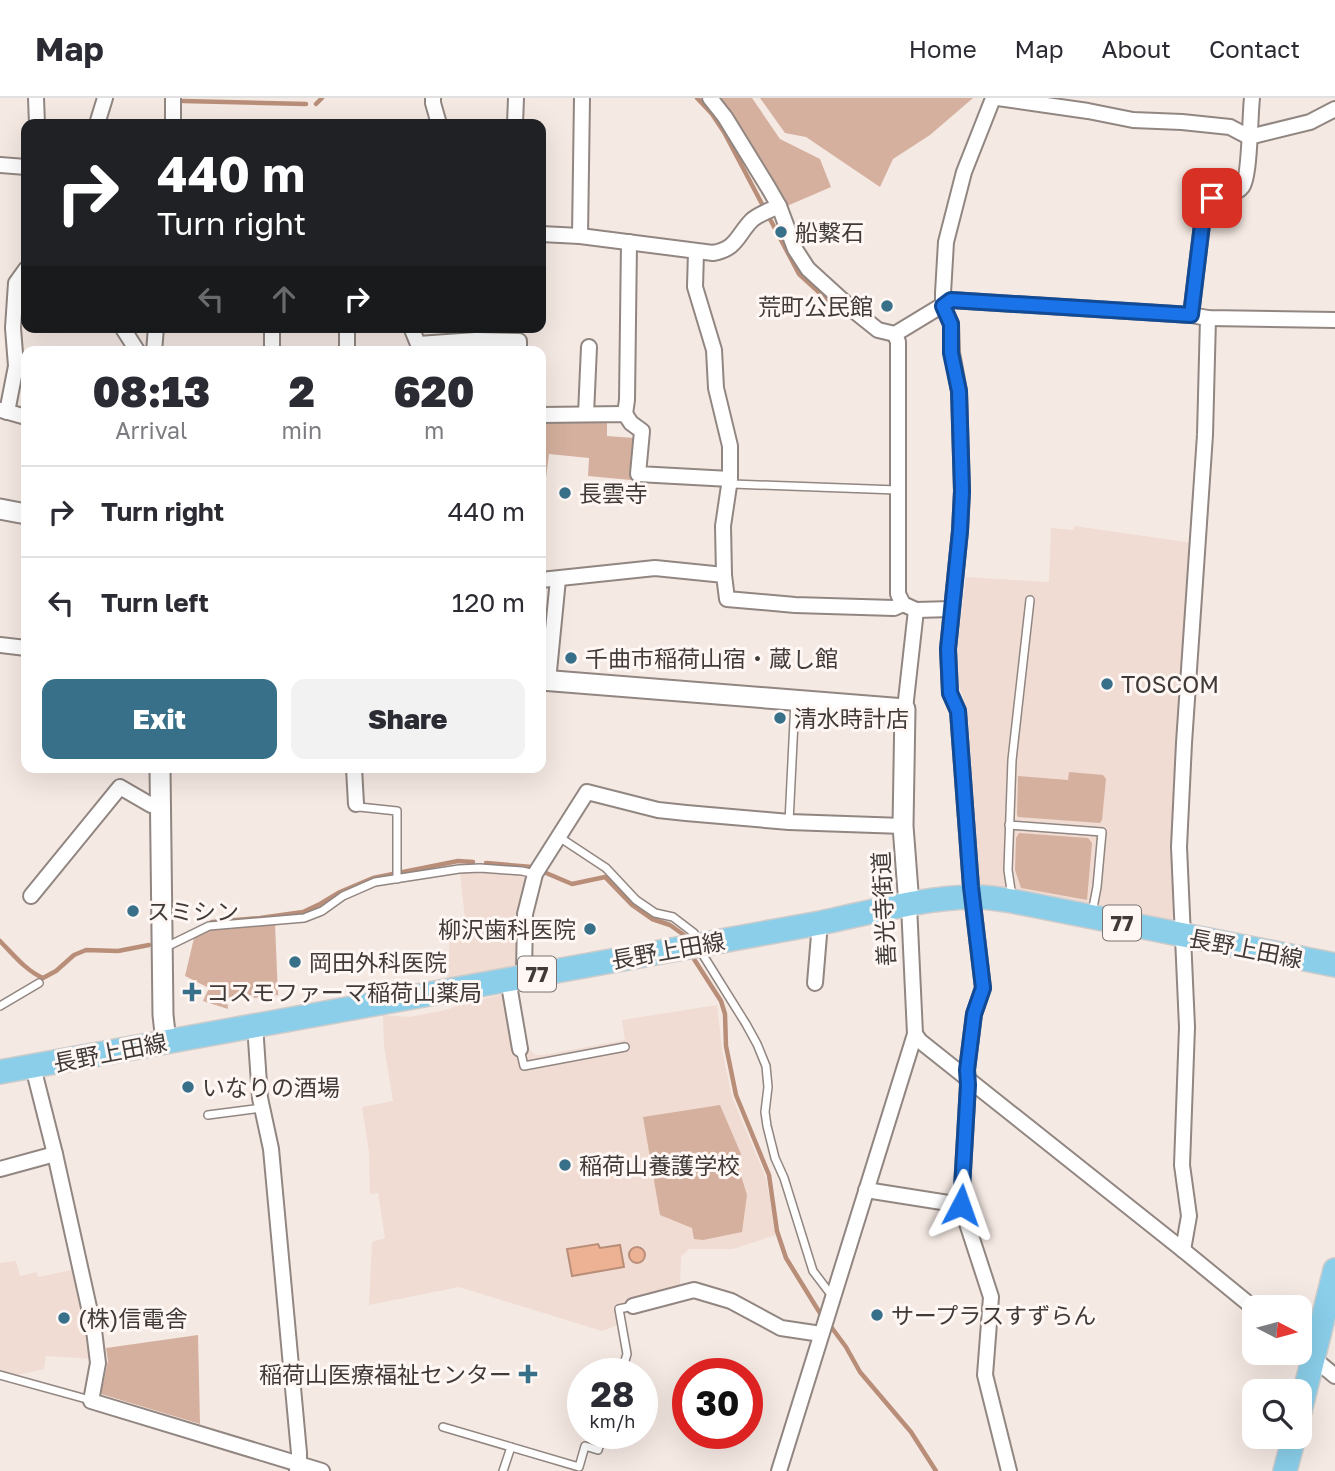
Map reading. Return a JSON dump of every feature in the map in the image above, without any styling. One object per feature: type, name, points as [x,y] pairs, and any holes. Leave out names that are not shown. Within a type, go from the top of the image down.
[{"type":"main road","name":"長野上田線","points":[[0,1072],[949,898],[1012,901],[1335,965]]},
{"type":"main road","points":[[1312,1337],[1335,1270]]},
{"type":"main road","points":[[1285,1471],[1291,1449]]},
{"type":"street","points":[[36,98],[37,119]]},
{"type":"street","points":[[98,119],[105,98]]},
{"type":"street","points":[[173,98],[174,119]]},
{"type":"street","points":[[433,98],[438,119]]},
{"type":"street","points":[[516,98],[516,119]]},
{"type":"street","points":[[580,236],[582,98]]},
{"type":"street","points":[[710,98],[725,117],[770,210],[808,269],[878,330],[895,334],[951,300],[1209,318],[1335,320]]},
{"type":"street","points":[[1009,1471],[985,1375],[991,1297],[961,1205],[967,1070],[974,1014],[983,988],[972,897],[958,711],[950,693],[948,649],[962,491],[959,391],[951,353],[951,324],[943,306],[946,242],[964,172],[992,101],[996,98],[1133,120],[1230,127],[1249,137],[1310,122],[1335,109]]},
{"type":"street","points":[[1191,315],[1204,208],[1212,198],[1235,192],[1242,187],[1247,168],[1252,98]]},
{"type":"street","points":[[0,164],[21,168]]},
{"type":"street","points":[[546,234],[713,253],[724,251],[733,245],[755,218],[770,210]]},
{"type":"street","points":[[629,242],[625,414],[631,423],[642,431],[638,474],[730,479]]},
{"type":"street","points":[[696,251],[695,287],[714,350],[716,388],[730,446],[730,479],[723,526],[723,575],[727,599],[795,605],[952,609]]},
{"type":"street","points":[[21,276],[16,284],[13,328],[16,366],[4,411],[21,416]]},
{"type":"street","points":[[1183,1250],[1189,1216],[1182,1165],[1187,1027],[1180,847],[1205,435],[1209,318]]},
{"type":"street","points":[[546,681],[905,709],[909,607],[898,594],[898,342],[895,334]]},
{"type":"street","points":[[433,346],[476,340],[519,341],[519,346]]},
{"type":"street","points":[[586,414],[589,347]]},
{"type":"street","points":[[546,415],[625,414]]},
{"type":"street","points":[[0,509],[21,513]]},
{"type":"street","points":[[546,580],[655,568],[723,575]]},
{"type":"street","points":[[546,673],[558,579]]},
{"type":"street","points":[[0,645],[21,647]]},
{"type":"street","name":"善光寺街道","points":[[905,709],[903,826],[915,1034]]},
{"type":"street","points":[[160,773],[163,1015],[166,1042]]},
{"type":"street","points":[[354,773],[356,804]]},
{"type":"street","points":[[31,896],[120,787],[151,805],[160,806]]},
{"type":"street","points":[[520,1049],[516,978],[525,914],[538,869],[587,792],[658,810],[789,822],[903,826]]},
{"type":"street","points":[[815,983],[820,923]]},
{"type":"street","points":[[255,1025],[262,1108],[271,1149],[298,1468]]},
{"type":"street","points":[[915,1034],[920,1041],[1242,1298]]},
{"type":"street","points":[[779,1471],[915,1034]]},
{"type":"street","points":[[33,1067],[94,1330],[97,1363],[91,1401],[298,1468],[322,1471]]},
{"type":"street","points":[[0,1168],[55,1154]]},
{"type":"street","points":[[866,1189],[961,1205]]},
{"type":"street","points":[[633,1306],[694,1290],[731,1301],[781,1328],[824,1325]]},
{"type":"street","points":[[1312,1356],[1335,1376]]},
{"type":"lane","points":[[730,479],[733,484],[897,490]]},
{"type":"lane","points":[[1012,901],[1007,870],[1012,760],[1030,600]]},
{"type":"lane","points":[[789,822],[795,700]]},
{"type":"lane","points":[[356,804],[359,807],[397,811],[397,875]]},
{"type":"lane","points":[[1009,825],[1102,832],[1097,887],[1091,917]]},
{"type":"lane","points":[[558,837],[606,868],[636,900],[655,913],[673,917],[694,933],[702,955],[757,1044],[766,1066],[768,1087],[765,1112],[775,1158],[784,1178],[813,1271],[829,1292],[835,1295]]},
{"type":"lane","points":[[162,949],[209,926],[304,918],[322,911],[343,896],[397,875],[480,868],[522,871],[538,869]]},
{"type":"lane","points":[[0,1006],[39,982]]},
{"type":"lane","points":[[520,1049],[524,1066],[625,1047]]},
{"type":"lane","points":[[208,1115],[262,1108]]},
{"type":"lane","points":[[626,1358],[619,1309],[633,1306]]},
{"type":"lane","points":[[0,1375],[91,1401]]},
{"type":"lane","points":[[443,1427],[579,1467],[584,1449]]},
{"type":"lane","points":[[503,1471],[511,1447]]},
{"type":"shaded area","points":[[718,98],[752,98],[780,139],[820,159],[831,187],[787,206],[735,118]]},
{"type":"shaded area","points":[[760,98],[973,98],[930,135],[893,159],[880,187],[806,137],[785,133]]},
{"type":"shaded area","points":[[607,422],[607,436],[635,438],[631,480],[588,476],[589,458],[549,454],[546,478],[546,423]]},
{"type":"shaded area","points":[[1074,526],[1193,543],[1175,769],[1172,827],[1173,921],[980,885],[968,718],[959,687],[958,642],[966,577],[1049,582],[1051,528],[1073,530]]},
{"type":"shaded area","points":[[1069,772],[1103,775],[1106,779],[1100,823],[1018,817],[1018,776],[1068,780]]},
{"type":"shaded area","points":[[1019,833],[1088,838],[1092,843],[1087,900],[1021,888],[1015,870],[1016,838]]},
{"type":"shaded area","points":[[460,873],[529,876],[519,959],[514,968],[447,980],[450,936],[467,937]]},
{"type":"shaded area","points":[[275,924],[278,995],[227,999],[228,1009],[203,1001],[209,988],[185,976],[194,938],[211,929]]},
{"type":"shaded area","name":"稲荷山養護学校","points":[[518,992],[528,1048],[535,1055],[625,1040],[622,1020],[717,1005],[722,1049],[732,1097],[766,1178],[776,1235],[733,1249],[689,1249],[681,1257],[680,1286],[630,1299],[632,1312],[624,1314],[625,1322],[602,1331],[459,1287],[369,1305],[372,1242],[385,1238],[378,1193],[370,1194],[369,1152],[362,1107],[393,1101],[384,1046],[383,1015],[409,1017]]},
{"type":"shaded area","points":[[720,1105],[741,1154],[739,1169],[747,1195],[742,1232],[703,1240],[694,1239],[692,1228],[660,1215],[643,1117]]},
{"type":"shaded area","points":[[598,1244],[600,1248],[620,1245],[624,1267],[572,1276],[567,1249]]},
{"type":"shaded area","points":[[637,1247],[643,1249],[643,1261],[637,1263],[631,1261],[629,1255],[631,1249]]},
{"type":"shaded area","points":[[16,1261],[20,1276],[37,1272],[38,1277],[76,1269],[94,1359],[46,1356],[44,1369],[17,1375],[0,1370],[0,1263]]},
{"type":"shaded area","points":[[198,1335],[200,1424],[101,1394],[108,1361],[106,1348]]},
{"type":"waterway","points":[[316,104],[322,98]]},
{"type":"waterway","points":[[697,98],[724,132],[799,274],[845,316]]},
{"type":"waterway","points":[[183,101],[306,104]]},
{"type":"waterway","points":[[212,922],[303,912],[373,878],[458,861],[473,862]]},
{"type":"waterway","points":[[486,863],[532,867],[572,884],[605,877],[632,905],[652,919],[670,925],[684,935]]},
{"type":"waterway","points":[[0,941],[25,966],[43,978],[56,971],[74,955],[86,950],[118,951],[149,945]]},
{"type":"waterway","points":[[692,956],[721,1001],[725,1014],[726,1046],[736,1095],[769,1175],[777,1231],[786,1258],[823,1318]]},
{"type":"waterway","points":[[829,1324],[860,1372],[911,1432],[936,1471]]},
{"type":"place","name":"船繋石","points":[[781,232]]},
{"type":"place","name":"荒町公民館","points":[[887,306]]},
{"type":"place","name":"長雲寺","points":[[565,493]]},
{"type":"place","name":"千曲市稲荷山宿・蔵し館","points":[[571,658]]},
{"type":"place","name":"TOSCOM","points":[[1107,684]]},
{"type":"place","name":"清水時計店","points":[[780,718]]},
{"type":"place","name":"スミシン","points":[[133,911]]},
{"type":"place","name":"柳沢歯科医院","points":[[590,929]]},
{"type":"place","name":"岡田外科医院","points":[[295,962]]},
{"type":"place","name":"コスモファーマ稲荷山薬局","points":[[192,992]]},
{"type":"place","name":"いなりの酒場","points":[[188,1087]]},
{"type":"place","name":"稲荷山養護学校","points":[[565,1165]]},
{"type":"place","name":"サープラスすずらん","points":[[877,1315]]},
{"type":"place","name":"(株)信電舎","points":[[64,1318]]},
{"type":"place","name":"稲荷山医療福祉センター","points":[[528,1374]]},
{"type":"route","points":[[961,1205],[967,1070],[974,1014],[983,988],[971,887],[958,711],[950,693],[948,649],[962,491],[959,391],[951,353],[951,324],[943,306],[951,300],[1191,315],[1204,208],[1212,198]]}]
